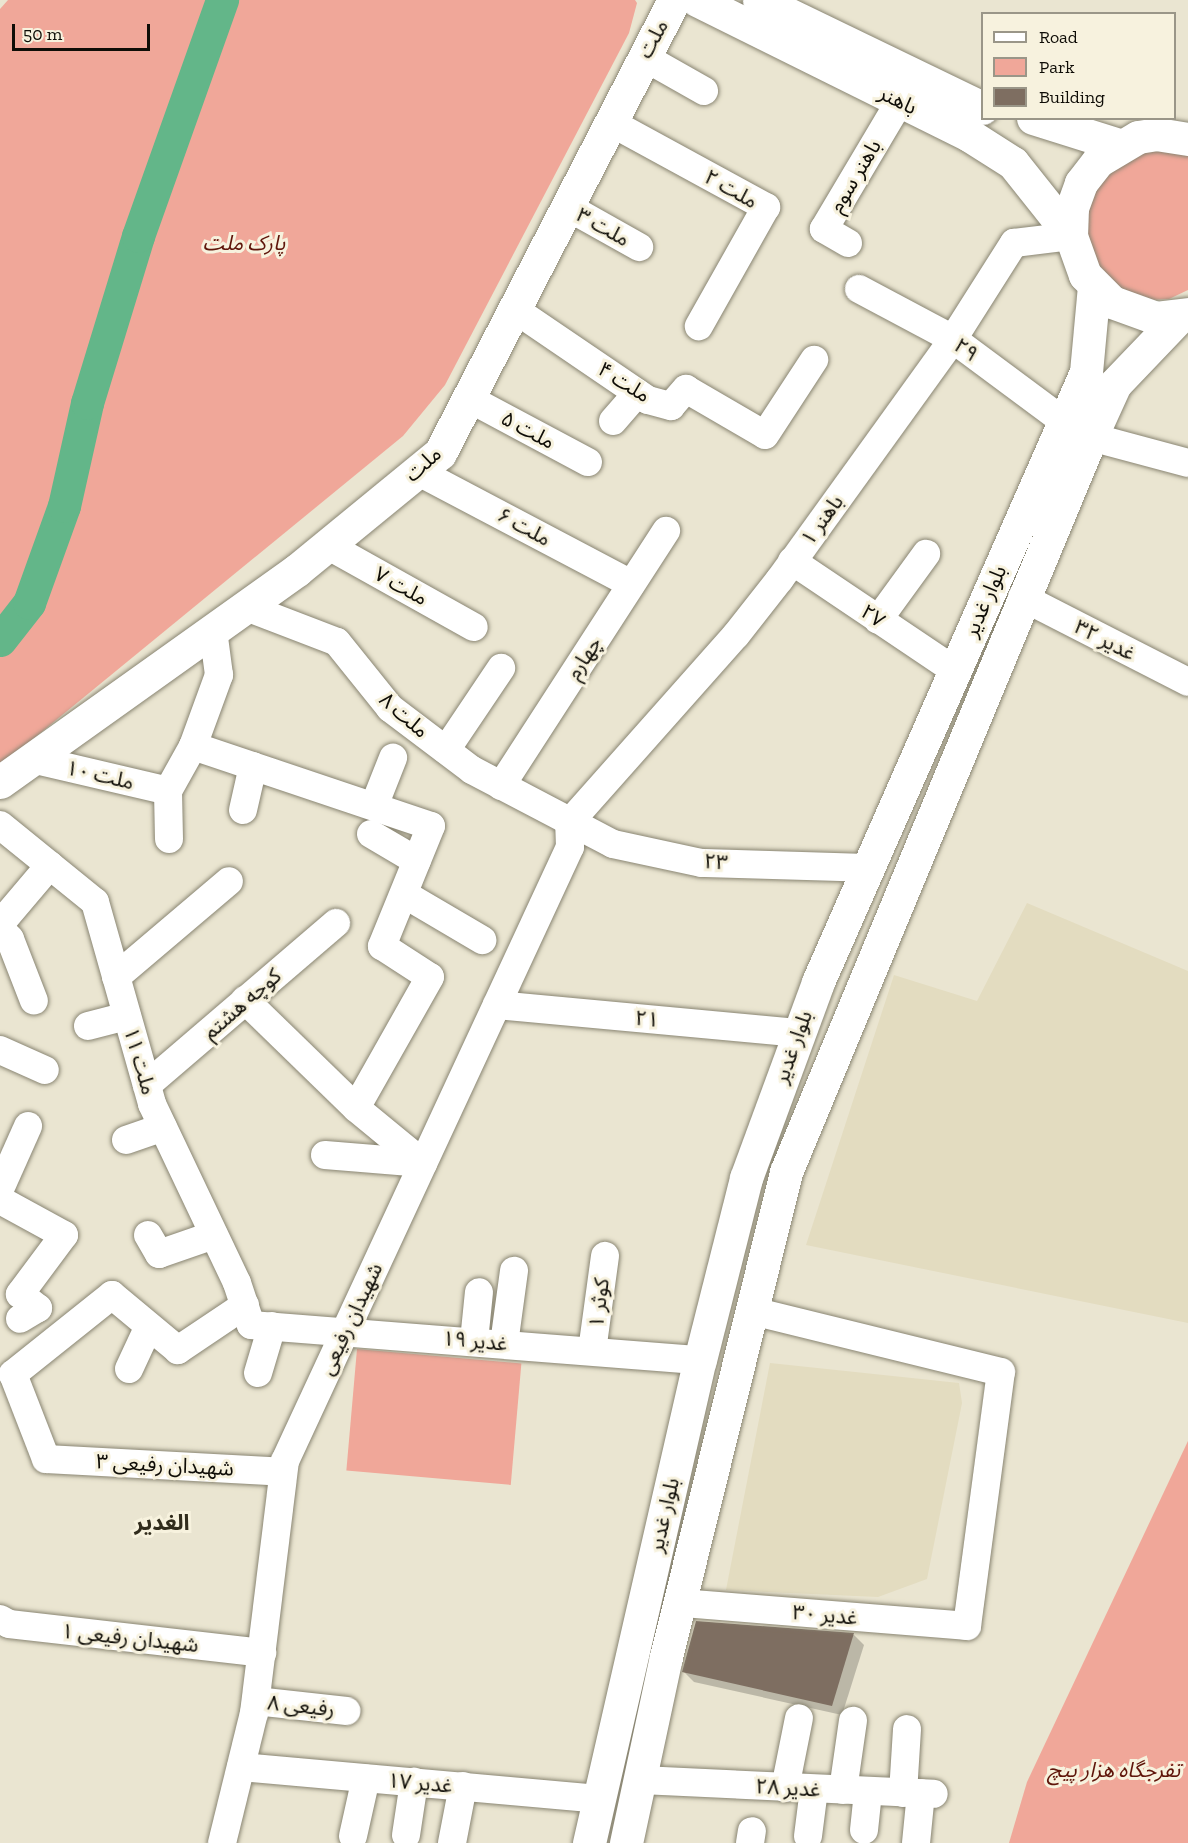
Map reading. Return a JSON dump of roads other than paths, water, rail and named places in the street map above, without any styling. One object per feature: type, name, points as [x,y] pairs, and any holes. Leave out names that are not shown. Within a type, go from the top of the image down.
[{"type":"main road","name":"ملت","points":[[0,782],[246,607],[327,545],[440,453],[674,0]]},
{"type":"main road","name":"باهنر","points":[[697,0],[969,135],[1013,164],[1071,236]]},
{"type":"main road","name":"باهنر","points":[[759,0],[981,108]]},
{"type":"main road","points":[[1039,120],[1119,145]]},
{"type":"main road","points":[[1184,133],[1138,137],[1119,145],[1098,161],[1081,183],[1072,208],[1071,236],[1079,263],[1094,286],[1112,302],[1133,313],[1156,318],[1184,315]]},
{"type":"main road","name":"بلوار غدیر","points":[[626,1843],[666,1658],[682,1603],[786,1172],[1022,597],[1078,430],[1094,286]]},
{"type":"main road","name":"بلوار غدیر","points":[[589,1843],[700,1360],[746,1178],[797,1033],[954,670],[1078,430],[1115,384],[1184,315]]},
{"type":"street","points":[[644,57],[704,91]]},
{"type":"street","name":"باهنر سوم","points":[[848,243],[824,229],[900,101]]},
{"type":"street","name":"۲ ملت","points":[[610,122],[766,207],[699,326]]},
{"type":"street","name":"۳ ملت","points":[[566,206],[639,247]]},
{"type":"street","name":"باهنر ۱","points":[[569,823],[736,635],[952,339],[1014,243],[1071,236]]},
{"type":"street","name":"۲۹","points":[[859,289],[952,339],[1078,430]]},
{"type":"street","name":"۴ ملت","points":[[514,309],[637,393],[671,406],[686,389],[765,435],[814,360]]},
{"type":"street","points":[[613,421],[637,393]]},
{"type":"street","name":"۵ ملت","points":[[468,398],[588,462]]},
{"type":"street","points":[[1078,430],[1188,463]]},
{"type":"street","name":"۶ ملت","points":[[417,471],[632,584]]},
{"type":"street","name":"چهارم","points":[[501,786],[666,531]]},
{"type":"street","name":"۷ ملت","points":[[327,545],[474,627]]},
{"type":"street","points":[[879,620],[926,554]]},
{"type":"street","name":"۲۷","points":[[792,561],[954,670]]},
{"type":"street","name":"۳۲ غدیر","points":[[1022,597],[1188,682]]},
{"type":"street","name":"۸ ملت","points":[[246,607],[337,642],[390,708],[446,750],[501,786],[569,823]]},
{"type":"street","points":[[169,839],[168,791],[193,746],[219,675],[213,630]]},
{"type":"street","points":[[446,750],[501,668]]},
{"type":"street","points":[[193,746],[431,825],[382,946],[430,977],[356,1108]]},
{"type":"street","points":[[374,806],[393,758]]},
{"type":"street","name":"ملت ۱۰","points":[[32,759],[168,791]]},
{"type":"street","points":[[243,810],[253,766]]},
{"type":"street","name":"۲۳","points":[[569,823],[613,844],[702,863],[869,868]]},
{"type":"street","name":"شهیدان رفیعی","points":[[222,1843],[256,1701],[283,1472],[345,1331],[570,847],[569,823]]},
{"type":"street","name":"۱۱ ملت","points":[[0,825],[95,902],[147,1085],[163,1127],[256,1319]]},
{"type":"street","points":[[370,834],[417,861]]},
{"type":"street","points":[[34,1001],[10,939],[0,926],[50,865]]},
{"type":"street","points":[[116,977],[229,881]]},
{"type":"street","points":[[404,894],[482,940]]},
{"type":"street","name":"کوچه هشتم","points":[[147,1085],[336,922]]},
{"type":"street","points":[[246,1000],[356,1108],[423,1163]]},
{"type":"street","name":"۲۱","points":[[497,1005],[797,1033]]},
{"type":"street","points":[[88,1026],[128,1016]]},
{"type":"street","points":[[0,1050],[45,1070]]},
{"type":"street","points":[[0,1189],[28,1126]]},
{"type":"street","points":[[126,1140],[163,1127]]},
{"type":"street","points":[[325,1155],[423,1163]]},
{"type":"street","points":[[0,1200],[64,1235],[20,1294],[38,1308],[20,1319]]},
{"type":"street","points":[[148,1235],[159,1254],[214,1235]]},
{"type":"street","name":"۱ کوثر","points":[[592,1351],[605,1256]]},
{"type":"street","points":[[504,1344],[514,1271]]},
{"type":"street","points":[[474,1341],[479,1292]]},
{"type":"street","name":"۳ شهیدان رفیعی","points":[[149,1326],[112,1295],[14,1374],[46,1459],[283,1472]]},
{"type":"street","name":"غدیر ۳۰","points":[[682,1603],[967,1626],[1001,1372],[753,1311]]},
{"type":"street","points":[[129,1369],[149,1326],[178,1350],[256,1319],[258,1373]]},
{"type":"street","name":"۱۹ غدیر","points":[[256,1319],[345,1331],[700,1360]]},
{"type":"street","name":"۱ شهیدان رفیعی","points":[[0,1619],[9,1624],[262,1653]]},
{"type":"street","name":"رفیعی ۸","points":[[256,1701],[346,1711]]},
{"type":"street","points":[[785,1788],[799,1718]]},
{"type":"street","points":[[853,1721],[855,1791],[864,1830]]},
{"type":"street","points":[[907,1729],[919,1793],[916,1843]]},
{"type":"street","name":"۱۷ غدیر","points":[[241,1767],[598,1798]]},
{"type":"street","points":[[353,1836],[366,1778]]},
{"type":"street","name":"۲۸ غدیر","points":[[641,1780],[919,1793]]},
{"type":"street","points":[[406,1835],[414,1782]]},
{"type":"street","points":[[452,1843],[463,1786]]},
{"type":"street","points":[[808,1836],[814,1789]]},
{"type":"waterway","points":[[0,640],[29,603],[64,506],[87,403],[138,236],[222,0]]},
{"type":"district","name":"الغدیر","points":[[162,1523]]},
{"type":"park label","name":"پارک ملت","points":[[244,243]]},
{"type":"park label","name":"تفرجگاه هزار پیچ","points":[[1114,1770]]}]
